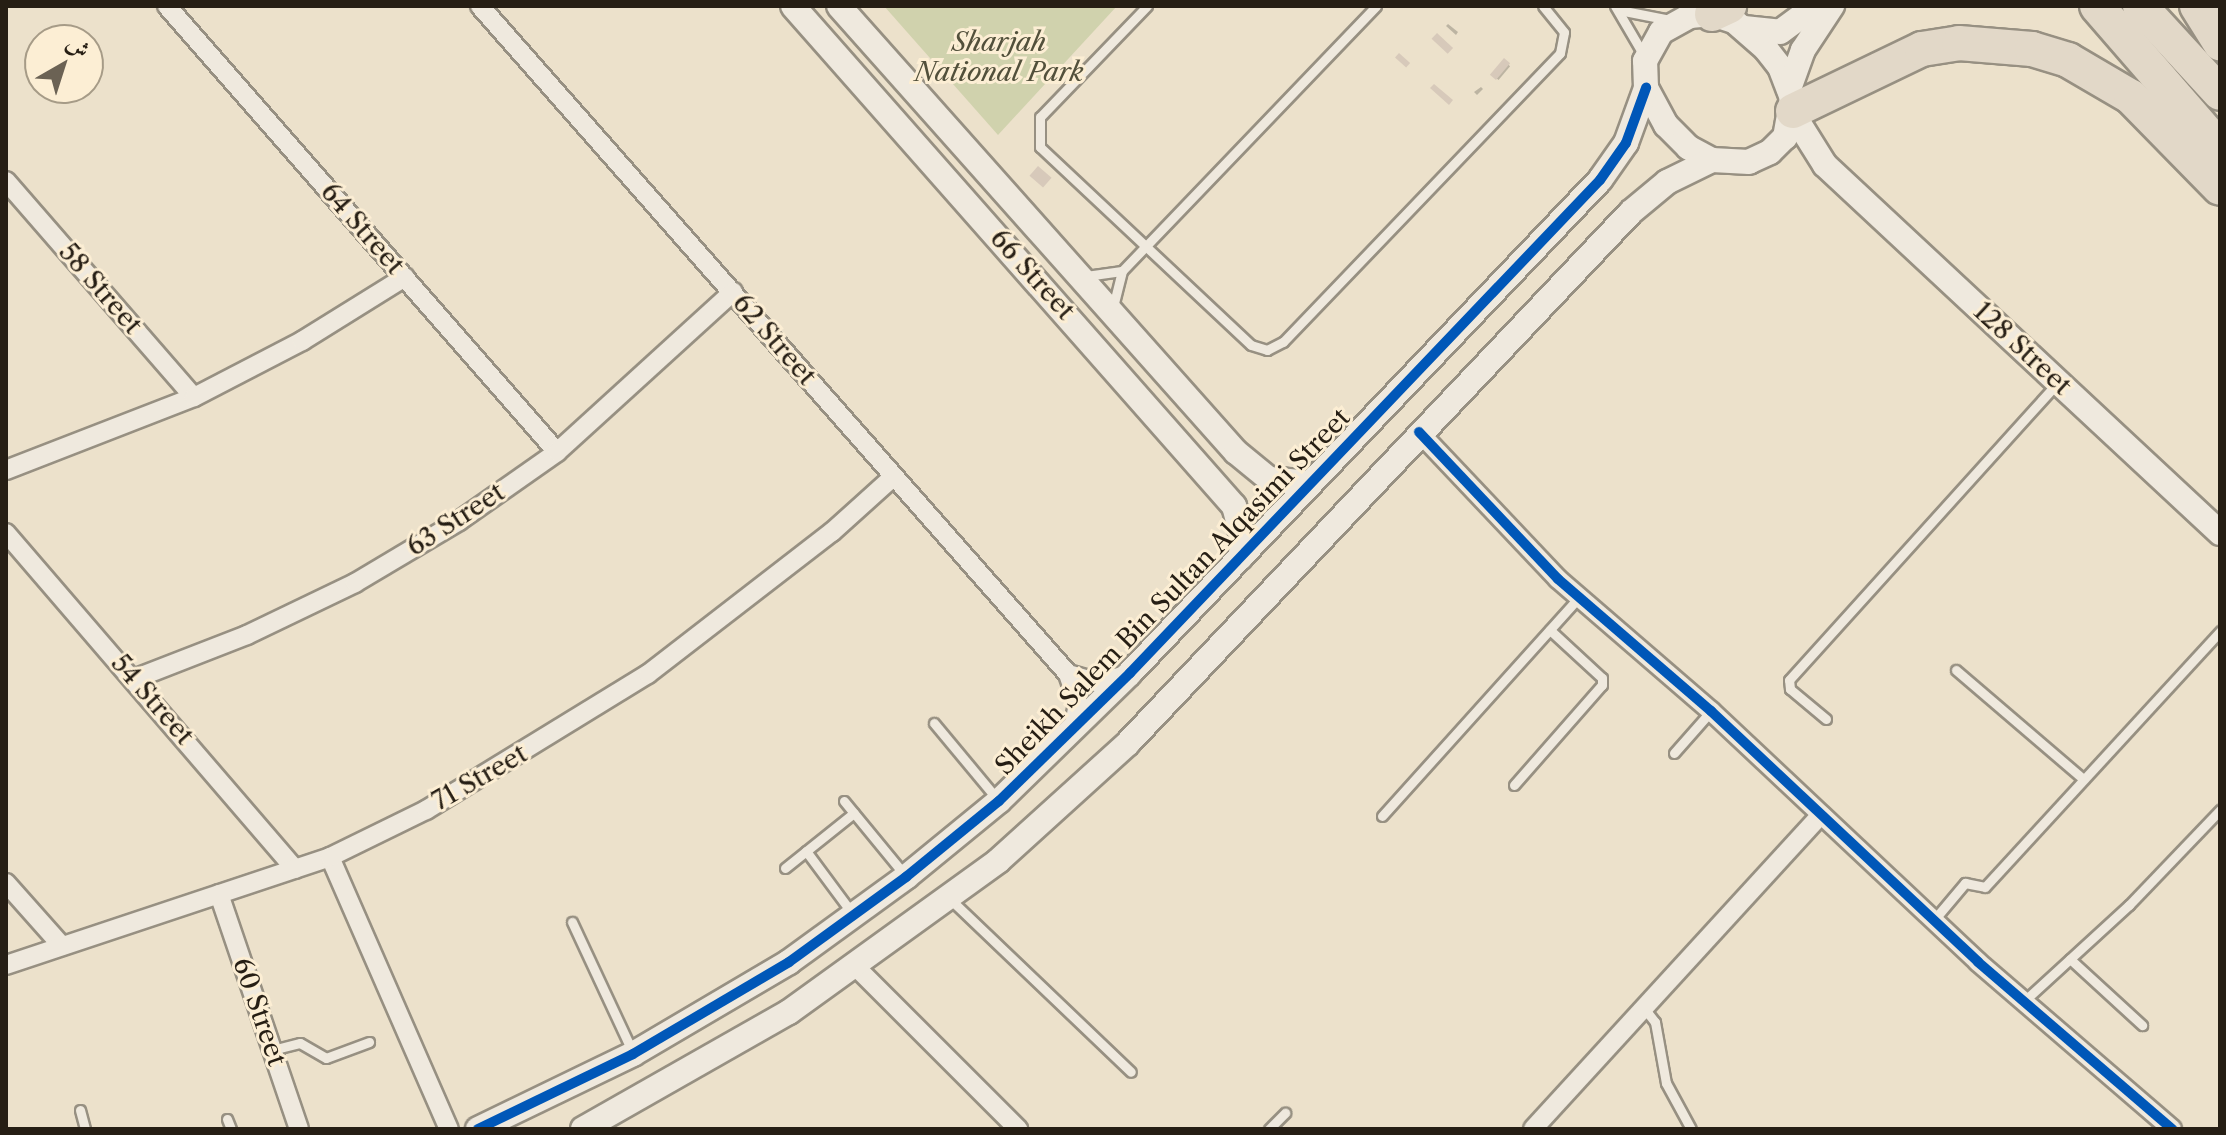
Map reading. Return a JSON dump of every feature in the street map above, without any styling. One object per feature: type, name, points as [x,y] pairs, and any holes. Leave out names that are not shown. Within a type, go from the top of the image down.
[{"type":"highway","points":[[2097,6],[2220,148]]},
{"type":"highway","points":[[2140,6],[2220,93]]},
{"type":"highway","points":[[2197,6],[2220,43]]},
{"type":"highway","points":[[1791,105],[1922,49],[1959,43],[2032,49],[2090,71],[2131,97],[2220,188]]},
{"type":"street","name":"64 Street","points":[[167,6],[557,452]]},
{"type":"street","name":"62 Street","points":[[480,6],[733,292],[892,478],[1068,674],[1078,703],[1072,734]]},
{"type":"street","name":"66 Street","points":[[839,6],[1236,452],[1269,479],[1309,483]]},
{"type":"street","points":[[1815,6],[1780,32],[1716,17],[1661,32],[1645,61],[1646,88],[1678,138],[1712,160],[1738,164],[1770,152],[1785,137],[1803,50],[1832,6]]},
{"type":"street","name":"66 Street","points":[[797,9],[1234,506],[1243,540],[1240,558]]},
{"type":"street","points":[[1716,17],[1773,58],[1791,105]]},
{"type":"street","name":"Sheikh Salem Bin Sultan Alqasimi Street","points":[[478,1129],[633,1054],[712,1010],[854,916],[999,801],[1072,734],[1600,180],[1626,143],[1646,88]]},
{"type":"street","name":"128 Street","points":[[1791,105],[1825,165],[2220,533]]},
{"type":"street","name":"128 Street","points":[[1770,152],[1825,165]]},
{"type":"street","points":[[583,1129],[721,1055],[857,968],[950,899],[1128,743],[1419,432],[1631,212],[1667,182],[1712,160]]},
{"type":"street","name":"58 Street","points":[[6,181],[194,397]]},
{"type":"street","points":[[6,470],[194,397],[302,341],[405,277]]},
{"type":"street","name":"63 Street","points":[[134,679],[247,635],[355,583],[459,521],[557,452],[733,292]]},
{"type":"street","points":[[1419,432],[1578,598],[1711,711],[2023,1002],[2172,1129]]},
{"type":"street","points":[[1187,449],[1218,475],[1232,472],[1236,452]]},
{"type":"street","name":"71 Street","points":[[6,965],[330,857],[426,810],[612,698],[821,541],[892,478]]},
{"type":"street","name":"54 Street","points":[[6,533],[295,869]]},
{"type":"street","points":[[1068,674],[1099,683],[1130,673]]},
{"type":"street","points":[[1533,1129],[1821,815]]},
{"type":"street","points":[[330,857],[449,1129]]},
{"type":"street","points":[[6,883],[62,946]]},
{"type":"street","name":"60 Street","points":[[219,894],[299,1129]]},
{"type":"street","points":[[857,968],[1018,1129]]},
{"type":"lane","points":[[1147,6],[1046,109],[1036,127],[1047,155],[1251,345],[1276,348],[1560,53],[1564,32],[1543,6]]},
{"type":"lane","points":[[1113,315],[1122,271],[1376,6]]},
{"type":"lane","points":[[1617,8],[1716,17]]},
{"type":"lane","points":[[1617,8],[1645,61]]},
{"type":"lane","points":[[1078,275],[1122,271]]},
{"type":"lane","points":[[1826,719],[1790,689],[1789,680],[2058,382]]},
{"type":"lane","points":[[1382,816],[1578,598]]},
{"type":"lane","points":[[1514,785],[1602,685],[1602,678],[1550,630]]},
{"type":"lane","points":[[1933,921],[1965,883],[1985,887],[2220,631]]},
{"type":"lane","points":[[1956,670],[2082,778]]},
{"type":"lane","points":[[1674,753],[1711,711]]},
{"type":"lane","points":[[934,723],[999,801]]},
{"type":"lane","points":[[844,801],[906,877]]},
{"type":"lane","points":[[2023,1002],[2220,810]]},
{"type":"lane","points":[[785,868],[854,813]]},
{"type":"lane","points":[[806,851],[854,916]]},
{"type":"lane","points":[[950,899],[1131,1072]]},
{"type":"lane","points":[[572,922],[633,1054]]},
{"type":"lane","points":[[2070,959],[2142,1025]]},
{"type":"lane","points":[[1644,1008],[1655,1022],[1666,1083],[1691,1129]]},
{"type":"lane","points":[[272,1050],[300,1043],[326,1058],[369,1042]]},
{"type":"lane","points":[[80,1110],[85,1129]]},
{"type":"lane","points":[[1269,1129],[1285,1113]]},
{"type":"green space","name":"Sharjah National Park","points":[[884,6],[1117,6],[998,135]]},
{"type":"building","points":[[1437,33],[1453,48],[1448,54],[1432,39]]},
{"type":"building","points":[[1399,53],[1410,63],[1406,67],[1395,57]]},
{"type":"building","points":[[1504,58],[1510,63],[1496,80],[1490,75]]},
{"type":"building","points":[[1434,84],[1453,100],[1449,105],[1430,88]]},
{"type":"building","points":[[1038,166],[1052,178],[1043,188],[1029,176]]},
{"type":"cycle path","points":[[478,1129],[633,1054],[789,962],[906,877],[999,801],[1130,673],[1600,180],[1626,143],[1646,88]]},
{"type":"cycle path","points":[[1419,432],[1558,579],[1711,711],[1978,962],[2172,1129]]}]
